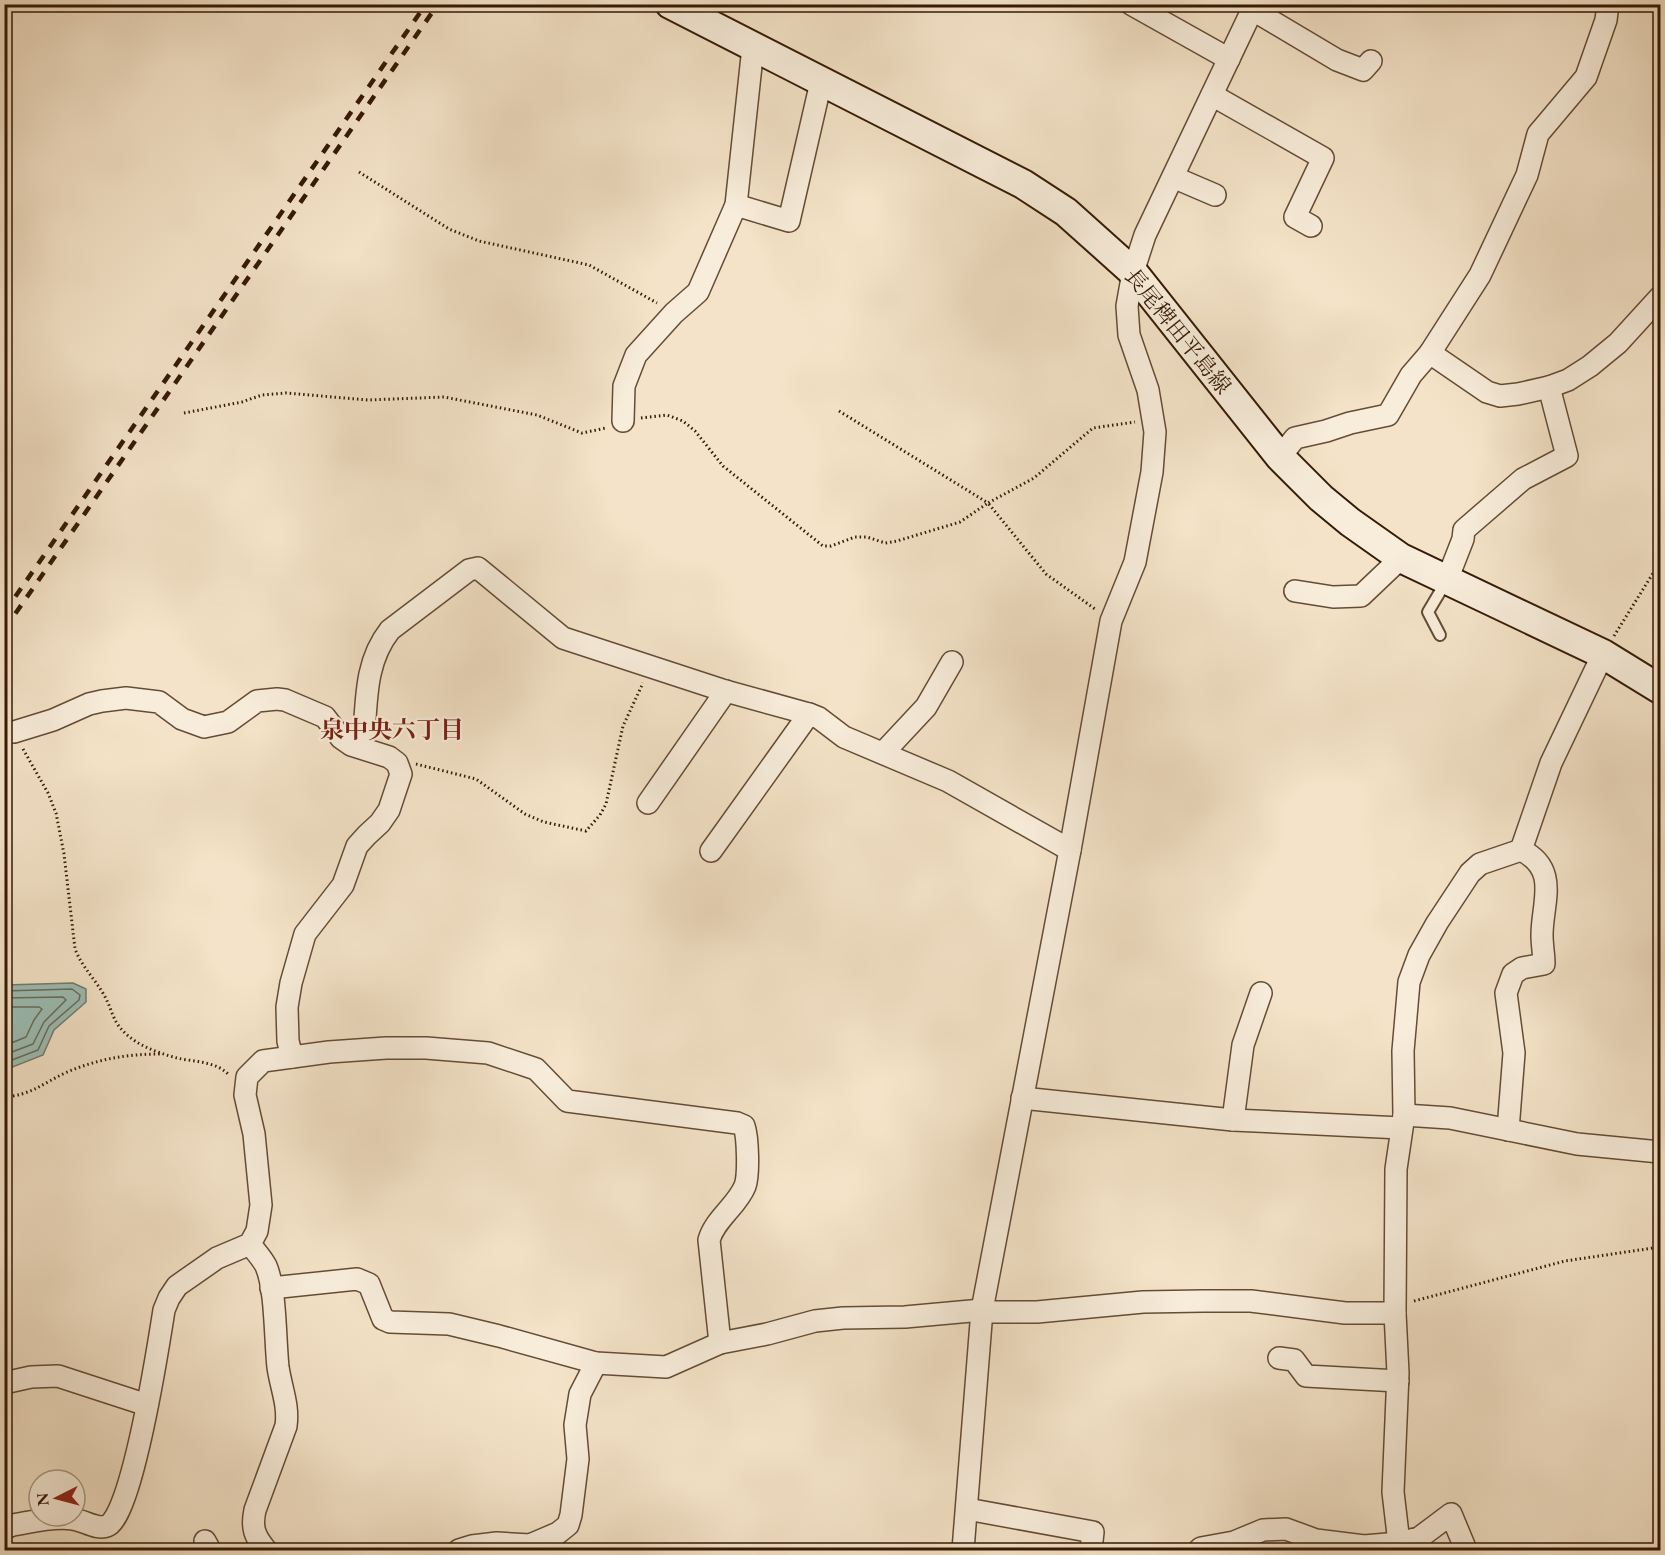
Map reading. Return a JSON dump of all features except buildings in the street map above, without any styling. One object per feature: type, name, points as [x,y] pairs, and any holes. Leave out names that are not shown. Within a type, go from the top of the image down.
[{"type":"main road","name":"長尾稗田平島線","points":[[670,4],[1023,184],[1066,212],[1133,272],[1281,457],[1321,498],[1350,522],[1401,558],[1603,654],[1660,689]]},
{"type":"street","points":[[1131,4],[1229,59]]},
{"type":"street","points":[[1281,457],[1295,438],[1388,415],[1410,375],[1430,353],[1480,275],[1527,175],[1538,134],[1586,76],[1606,20],[1608,4]]},
{"type":"street","points":[[963,1551],[982,1310],[1070,850],[1111,621],[1134,562],[1152,472],[1155,432],[1149,390],[1130,335],[1127,306],[1133,272],[1145,235],[1254,7],[1337,60],[1363,70],[1371,61]]},
{"type":"street","points":[[623,421],[624,386],[636,355],[674,313],[698,292],[736,205],[753,47]]},
{"type":"street","points":[[736,205],[789,221],[821,81]]},
{"type":"street","points":[[1212,95],[1323,158],[1296,218]]},
{"type":"street","points":[[1173,177],[1215,195]]},
{"type":"street","points":[[1430,353],[1487,392],[1500,396],[1550,387],[1568,380],[1590,366],[1618,343],[1660,297]]},
{"type":"street","points":[[1447,580],[1463,539],[1464,530],[1523,479],[1567,456],[1550,387]]},
{"type":"street","points":[[1295,591],[1333,597],[1361,596],[1401,558]]},
{"type":"street","points":[[363,748],[370,669],[382,641],[390,630],[469,570],[478,568],[563,638],[726,691],[819,718],[844,737],[948,781],[1070,850]]},
{"type":"street","points":[[1521,850],[1551,763],[1603,654]]},
{"type":"street","points":[[883,753],[926,707],[952,662]]},
{"type":"street","points":[[648,803],[726,691]]},
{"type":"street","points":[[14,732],[102,701],[126,698],[159,702],[182,719],[204,727],[228,722],[257,702],[277,699],[285,700],[325,717],[341,738],[351,745],[389,757],[397,763],[401,774],[389,810],[380,824],[357,846],[343,885],[304,934],[287,1007],[288,1041],[292,1057]]},
{"type":"street","points":[[711,851],[809,714]]},
{"type":"street","points":[[1399,1543],[1392,1492],[1398,1381],[1395,1313],[1396,1169],[1402,1122],[1403,1051],[1409,982],[1419,955],[1470,873],[1480,864],[1521,850],[1532,855],[1540,866],[1546,882],[1546,909],[1542,934],[1544,964],[1522,968],[1512,974],[1506,993],[1514,1053],[1508,1130]]},
{"type":"street","points":[[1233,1120],[1243,1045],[1261,993]]},
{"type":"street","points":[[4,1528],[62,1518],[81,1520],[99,1527],[112,1523],[121,1507],[129,1485],[147,1405],[164,1310],[169,1298],[177,1286],[208,1263],[250,1244],[257,1231],[261,1205],[254,1134],[245,1095],[247,1077],[263,1061],[328,1052],[386,1048],[426,1048],[488,1053],[536,1069],[567,1101],[737,1123],[744,1126],[748,1143],[746,1184],[714,1228],[709,1240],[720,1343]]},
{"type":"street","points":[[1022,1098],[1233,1120],[1402,1122],[1450,1118],[1577,1144],[1660,1152]]},
{"type":"street","points":[[250,1244],[266,1266],[271,1288],[278,1367],[287,1416],[286,1426],[253,1521],[255,1536],[266,1551]]},
{"type":"street","points":[[271,1288],[357,1279],[369,1284],[383,1319],[390,1322],[449,1324],[596,1363],[666,1367],[720,1343],[767,1334],[815,1321],[905,1317],[982,1310],[991,1312],[1037,1311],[1133,1302],[1203,1300],[1251,1301],[1345,1312],[1395,1313]]},
{"type":"street","points":[[1279,1358],[1294,1360],[1306,1376],[1398,1381]]},
{"type":"street","points":[[459,1551],[472,1546],[497,1543],[530,1545],[568,1526],[578,1459],[575,1425],[580,1394],[596,1363]]},
{"type":"street","points":[[4,1383],[31,1377],[58,1376],[147,1405]]},
{"type":"street","points":[[967,1509],[1093,1532],[1091,1551]]},
{"type":"street","points":[[1199,1551],[1201,1548],[1234,1542],[1263,1530],[1287,1529],[1316,1540],[1364,1546],[1399,1543],[1419,1538],[1451,1514],[1466,1551]]},
{"type":"lane","points":[[1440,635],[1428,612],[1447,580]]},
{"type":"path","points":[[359,172],[450,229],[479,241],[589,265],[674,313]]},
{"type":"path","points":[[183,413],[242,402],[261,395],[286,393],[368,400],[444,397],[537,415],[582,433],[593,432],[623,421],[667,415],[682,421],[695,431],[723,466],[823,546],[831,546],[855,537],[867,537],[885,543],[897,541],[960,522],[988,503],[1034,478],[1093,429],[1140,422],[1152,415]]},
{"type":"path","points":[[839,411],[988,503],[1046,574],[1111,621]]},
{"type":"path","points":[[1603,654],[1660,562]]},
{"type":"path","points":[[397,763],[406,761],[462,774],[484,784],[525,814],[544,822],[586,831],[606,804],[623,726],[640,684],[661,670]]},
{"type":"path","points":[[4,706],[14,732],[48,793],[56,813],[64,854],[75,949],[80,963],[105,998],[118,1024],[129,1036],[142,1046],[163,1054],[225,1070],[245,1095]]},
{"type":"path","points":[[4,1097],[28,1093],[67,1072],[107,1058],[133,1054],[163,1054]]},
{"type":"path","points":[[1395,1313],[1413,1302],[1565,1261],[1660,1247]]},
{"type":"water","points":[[73,983],[86,989],[86,1002],[54,1030],[43,1055],[5,1070],[5,985]]},
{"type":"railway","points":[[4,613],[426,4]]},
{"type":"railway","points":[[4,630],[438,4]]},
{"type":"district","name":"泉中央六丁目","points":[[392,729]]}]
